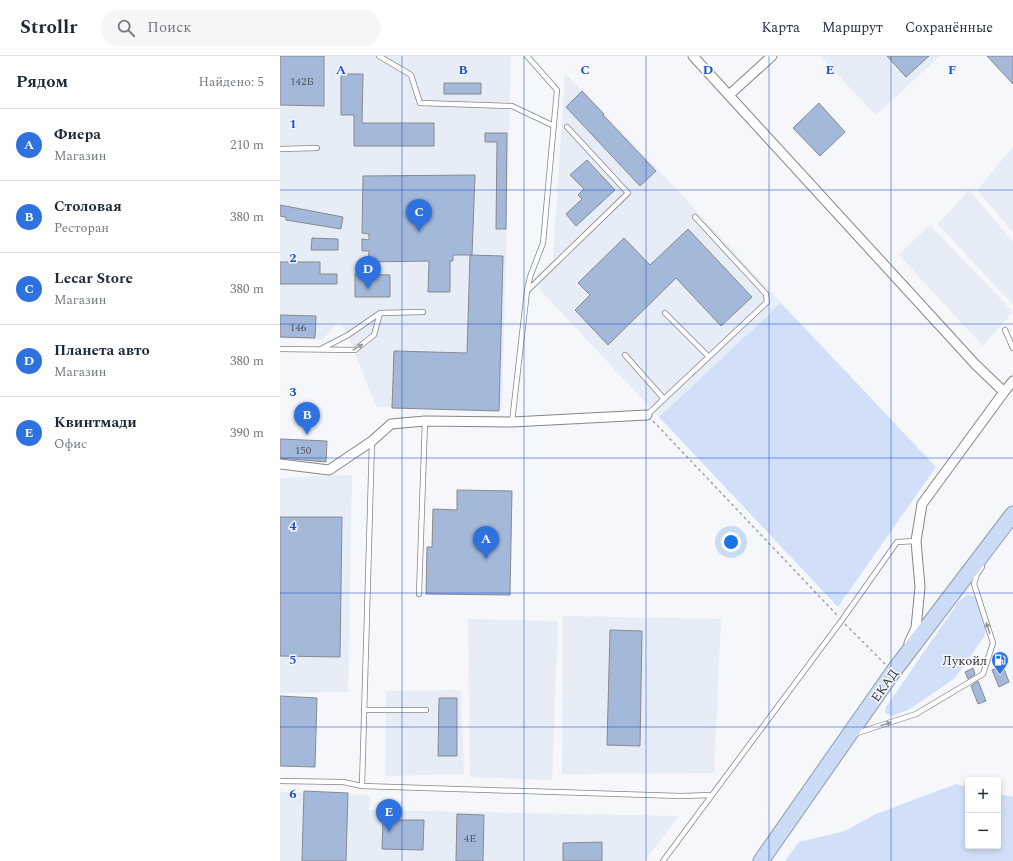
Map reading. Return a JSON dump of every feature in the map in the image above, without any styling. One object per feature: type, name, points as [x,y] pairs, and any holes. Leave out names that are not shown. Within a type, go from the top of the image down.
[{"type":"highway","name":"ЕКАД","points":[[762,861],[895,669],[995,542],[1013,514]]},
{"type":"street","points":[[693,56],[975,364],[1004,392]]},
{"type":"street","points":[[729,95],[772,56]]},
{"type":"street","points":[[895,669],[916,628],[920,587],[916,541],[922,504],[1013,381]]},
{"type":"street","points":[[280,464],[328,470],[372,441],[391,424],[425,421],[512,422],[647,415]]},
{"type":"lane","points":[[379,56],[411,75],[420,103],[512,106],[554,126]]},
{"type":"lane","points":[[512,422],[527,291],[530,277],[543,242],[557,90],[527,56]]},
{"type":"lane","points":[[527,291],[628,193],[567,126]]},
{"type":"lane","points":[[280,149],[316,148]]},
{"type":"lane","points":[[647,415],[768,302],[766,294],[695,217]]},
{"type":"lane","points":[[320,350],[348,335],[380,313],[423,312]]},
{"type":"lane","points":[[280,348],[355,350],[374,335],[380,313]]},
{"type":"lane","points":[[665,313],[709,357]]},
{"type":"lane","points":[[1005,330],[1013,348]]},
{"type":"lane","points":[[625,355],[664,399]]},
{"type":"lane","points":[[419,594],[425,421]]},
{"type":"lane","points":[[362,786],[372,441]]},
{"type":"lane","points":[[663,861],[842,620],[897,542],[916,541]]},
{"type":"lane","points":[[849,736],[916,714],[983,674],[993,643],[974,584],[977,574],[987,560]]},
{"type":"lane","points":[[364,710],[426,710]]},
{"type":"lane","points":[[280,781],[343,782],[362,786],[681,796],[712,795]]},
{"type":"path","points":[[647,415],[872,651],[895,669]]},
{"type":"shaded area","points":[[280,56],[511,56],[502,410],[376,407],[348,335],[339,321],[322,340],[280,338]]},
{"type":"shaded area","points":[[820,56],[940,56],[876,115]]},
{"type":"shaded area","points":[[565,73],[668,180],[781,303],[659,417],[546,296],[533,280],[553,259]]},
{"type":"shaded area","points":[[1013,147],[1013,232],[977,190]]},
{"type":"shaded area","points":[[969,190],[1013,242],[1013,305],[938,224]]},
{"type":"shaded area","points":[[930,225],[1013,312],[983,346],[899,255]]},
{"type":"shaded area","points":[[781,303],[936,467],[838,607],[659,417]]},
{"type":"shaded area","points":[[352,475],[348,692],[280,693],[280,478]]},
{"type":"shaded area","points":[[967,595],[975,596],[986,628],[984,637],[955,678],[910,709],[893,716],[885,713],[886,707],[959,601]]},
{"type":"shaded area","points":[[563,616],[721,619],[714,773],[562,774]]},
{"type":"shaded area","points":[[468,619],[558,621],[552,780],[470,777]]},
{"type":"shaded area","points":[[461,690],[464,774],[385,776],[386,691]]},
{"type":"shaded area","points":[[956,784],[965,786],[965,849],[1001,849],[1001,795],[1013,797],[1013,861],[785,861],[799,842],[845,831],[876,814]]},
{"type":"shaded area","points":[[280,792],[370,795],[369,810],[679,816],[644,861],[280,861]]},
{"type":"building","points":[[280,56],[324,56],[324,106],[280,105]]},
{"type":"building","points":[[887,56],[929,56],[906,77]]},
{"type":"building","points":[[987,56],[1013,56],[1013,84]]},
{"type":"building","points":[[341,74],[363,74],[362,123],[434,123],[434,146],[354,146],[354,115],[341,115]]},
{"type":"building","points":[[444,83],[481,83],[481,94],[444,94]]},
{"type":"building","points":[[582,91],[656,171],[640,186],[566,107]]},
{"type":"building","points":[[819,103],[845,132],[820,156],[793,128]]},
{"type":"building","points":[[485,133],[507,133],[506,229],[496,229],[497,142],[485,142]]},
{"type":"building","points":[[587,160],[615,190],[576,226],[566,214],[582,199],[578,195],[584,189],[570,175]]},
{"type":"building","points":[[475,175],[472,255],[453,255],[453,261],[450,261],[450,292],[428,292],[429,261],[368,262],[369,251],[362,251],[362,239],[369,240],[369,234],[362,233],[363,176]]},
{"type":"building","points":[[280,205],[343,217],[341,229],[286,220],[286,217],[280,216]]},
{"type":"building","points":[[688,229],[752,297],[721,326],[676,278],[608,345],[575,310],[590,295],[578,283],[624,238],[650,265]]},
{"type":"building","points":[[312,238],[338,239],[338,250],[311,250]]},
{"type":"building","points":[[470,255],[503,256],[499,411],[392,408],[394,351],[467,353]]},
{"type":"building","points":[[280,262],[320,262],[320,274],[337,274],[337,284],[280,284]]},
{"type":"building","points":[[355,274],[390,275],[390,297],[355,297]]},
{"type":"building","points":[[280,315],[316,316],[315,338],[280,337]]},
{"type":"building","points":[[280,439],[327,441],[326,462],[280,458]]},
{"type":"building","points":[[457,490],[512,491],[510,595],[426,594],[427,547],[432,547],[433,509],[457,510]]},
{"type":"building","points":[[280,517],[342,517],[340,657],[280,656]]},
{"type":"building","points":[[610,630],[642,631],[640,746],[607,745]]},
{"type":"building","points":[[1003,666],[1009,682],[999,687],[992,670]]},
{"type":"building","points":[[973,668],[975,674],[968,679],[965,672]]},
{"type":"building","points":[[978,681],[986,701],[978,704],[971,686]]},
{"type":"building","points":[[280,696],[317,698],[315,767],[280,766]]},
{"type":"building","points":[[439,698],[457,698],[457,756],[438,756]]},
{"type":"building","points":[[304,791],[348,793],[346,861],[302,861]]},
{"type":"building","points":[[457,814],[484,815],[483,861],[456,861]]},
{"type":"building","points":[[383,820],[424,820],[423,850],[382,849]]},
{"type":"building","points":[[602,842],[602,861],[563,861],[563,843]]},
{"type":"place","name":"Lecar Store","points":[[419,232]]},
{"type":"place","name":"Планета авто","points":[[368,289]]},
{"type":"place","name":"Столовая","points":[[307,435]]},
{"type":"place","name":"Фиера","points":[[486,559]]},
{"type":"place","name":"Лукойл","points":[[1000,675]]},
{"type":"place","name":"Квинтмади","points":[[389,832]]}]
